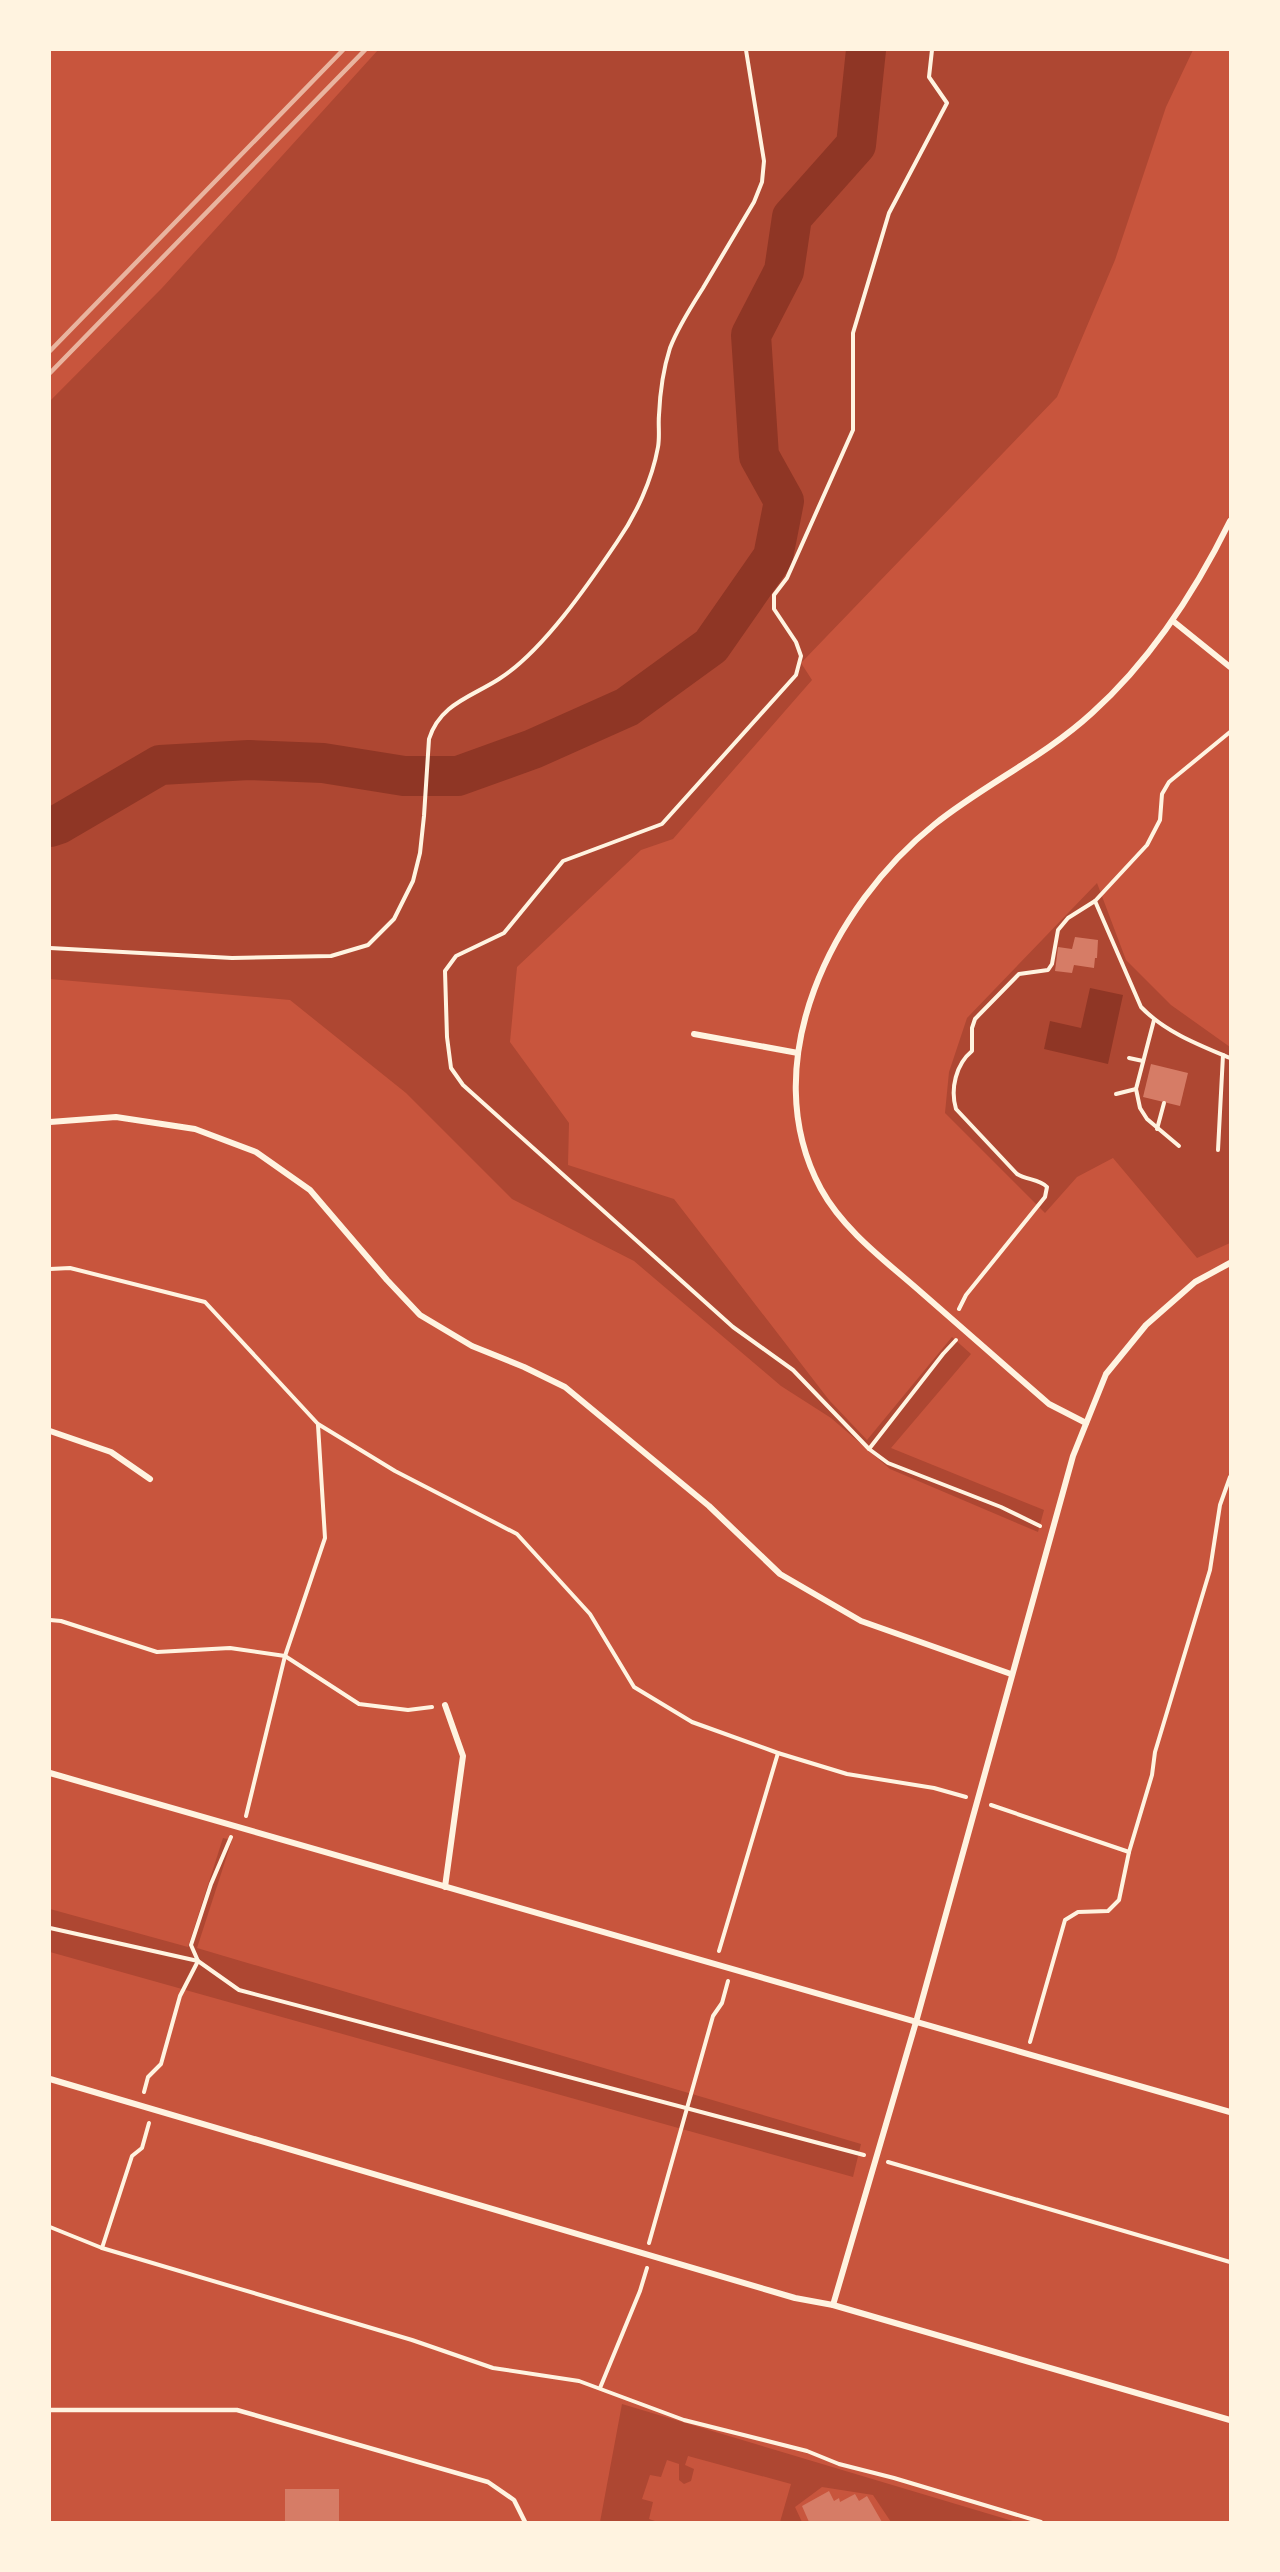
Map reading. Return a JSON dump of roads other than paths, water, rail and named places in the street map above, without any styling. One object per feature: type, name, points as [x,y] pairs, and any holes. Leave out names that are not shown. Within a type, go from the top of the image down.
[{"type":"street","points":[[1086,1423],[1050,1404],[851,1228],[822,1190],[803,1146],[796,1099],[798,1053],[809,1009],[827,956],[857,905],[895,860],[936,823],[1047,750],[1093,713],[1137,668],[1173,621],[1203,575],[1230,520]]},
{"type":"street","points":[[1173,621],[1230,667]]},
{"type":"street","points":[[694,1034],[798,1053]]},
{"type":"street","points":[[50,1122],[116,1117],[195,1129],[256,1152],[310,1190],[420,1315],[472,1346],[524,1366],[565,1387],[709,1506],[780,1574],[861,1621],[1011,1674]]},
{"type":"street","points":[[833,2305],[916,2022],[1073,1456],[1106,1374],[1146,1325],[1195,1282],[1230,1263]]},
{"type":"street","points":[[50,1431],[111,1452],[150,1479]]},
{"type":"street","points":[[445,1705],[463,1756],[445,1887]]},
{"type":"street","points":[[50,1773],[1027,2054],[1230,2110]]},
{"type":"street","points":[[50,2079],[795,2298],[833,2305],[1230,2420]]},
{"type":"lane","points":[[50,2410],[237,2410],[488,2482],[514,2500],[525,2523]]},
{"type":"waterway","points":[[50,827],[59,824],[160,765],[249,760],[323,763],[404,776],[458,776],[533,749],[627,707],[711,646],[773,557],[784,501],[759,456],[751,335],[784,271],[792,217],[856,145],[866,50]]},
{"type":"railway","points":[[50,351],[343,50]]},
{"type":"railway","points":[[50,373],[365,50]]}]
